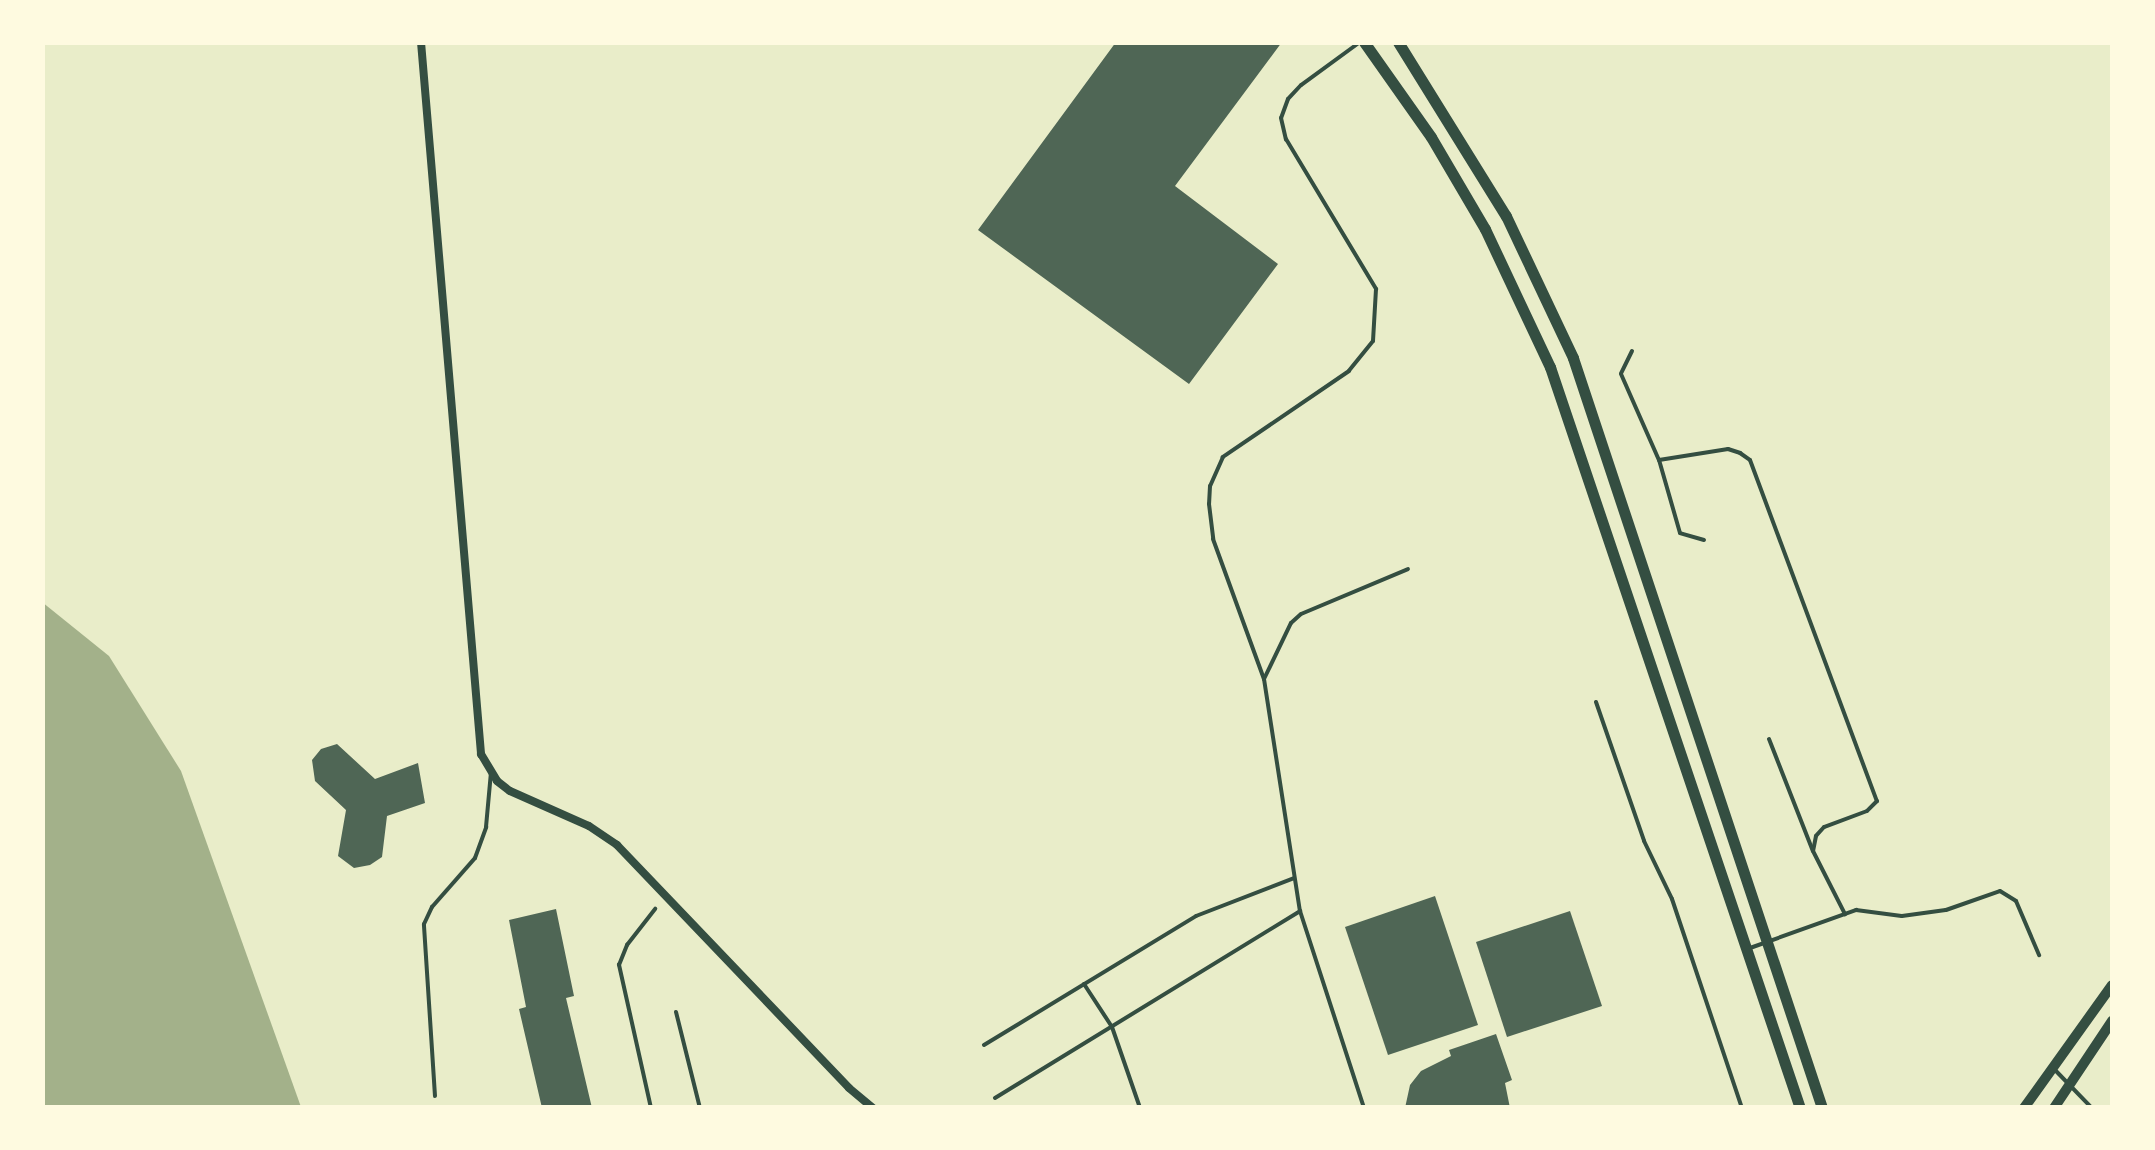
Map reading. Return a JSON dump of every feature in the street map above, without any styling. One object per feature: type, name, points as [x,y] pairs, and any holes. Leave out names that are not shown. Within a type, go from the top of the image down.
[{"type":"main road","points":[[1362,42],[1431,137],[1486,230],[1550,367],[1800,1108]]},
{"type":"main road","points":[[1398,42],[1506,216],[1573,358],[1810,1077],[1824,1108]]},
{"type":"main road","points":[[1486,230],[1506,216]]},
{"type":"main road","points":[[1645,642],[1667,634]]},
{"type":"main road","points":[[2024,1108],[2112,985]]},
{"type":"main road","points":[[2054,1108],[2112,1021]]},
{"type":"street","points":[[420,42],[477,738],[491,772],[510,791],[589,826],[617,845],[849,1088],[873,1108]]},
{"type":"lane","points":[[1362,42],[1300,84],[1288,100],[1282,118],[1286,139],[1376,289],[1378,325],[1373,341],[1348,371],[1223,457],[1210,486],[1213,539],[1264,679],[1300,912],[1364,1108]]},
{"type":"lane","points":[[1632,351],[1622,374],[1659,460],[1680,533],[1704,540]]},
{"type":"lane","points":[[1659,460],[1728,449],[1750,460],[1877,802],[1867,811],[1824,827],[1813,851]]},
{"type":"lane","points":[[1264,679],[1291,624],[1301,614],[1408,570]]},
{"type":"lane","points":[[1596,702],[1644,841],[1672,899],[1741,1107]]},
{"type":"lane","points":[[1768,739],[1813,851],[1845,914]]},
{"type":"lane","points":[[435,1096],[424,924],[432,907],[475,858],[486,828],[491,772]]},
{"type":"lane","points":[[984,1045],[1211,908],[1248,899],[1294,878]]},
{"type":"lane","points":[[1746,949],[1845,914],[1877,910],[1902,916],[1946,910],[2000,890],[2016,901],[2039,955]]},
{"type":"lane","points":[[651,1108],[619,965],[627,944],[655,908]]},
{"type":"lane","points":[[995,1098],[1300,912]]},
{"type":"lane","points":[[1084,984],[1112,1027],[1140,1108]]},
{"type":"lane","points":[[676,1012],[700,1108]]},
{"type":"lane","points":[[2052,1068],[2092,1108]]},
{"type":"shaded area","points":[[42,602],[109,656],[181,771],[301,1107],[43,1107]]},
{"type":"building","points":[[1116,42],[1282,42],[1175,186],[1278,264],[1189,384],[978,230]]},
{"type":"building","points":[[337,744],[375,779],[418,763],[425,803],[387,816],[382,857],[370,865],[354,868],[338,856],[346,810],[315,781],[312,760],[321,749]]},
{"type":"building","points":[[1435,896],[1478,1025],[1388,1055],[1345,927]]},
{"type":"building","points":[[556,909],[574,996],[566,998],[592,1108],[542,1108],[519,1009],[526,1007],[509,920]]},
{"type":"building","points":[[1570,911],[1602,1006],[1507,1037],[1476,942]]},
{"type":"building","points":[[1496,1034],[1512,1080],[1505,1083],[1510,1108],[1405,1108],[1410,1085],[1421,1071],[1451,1056],[1449,1050]]}]
